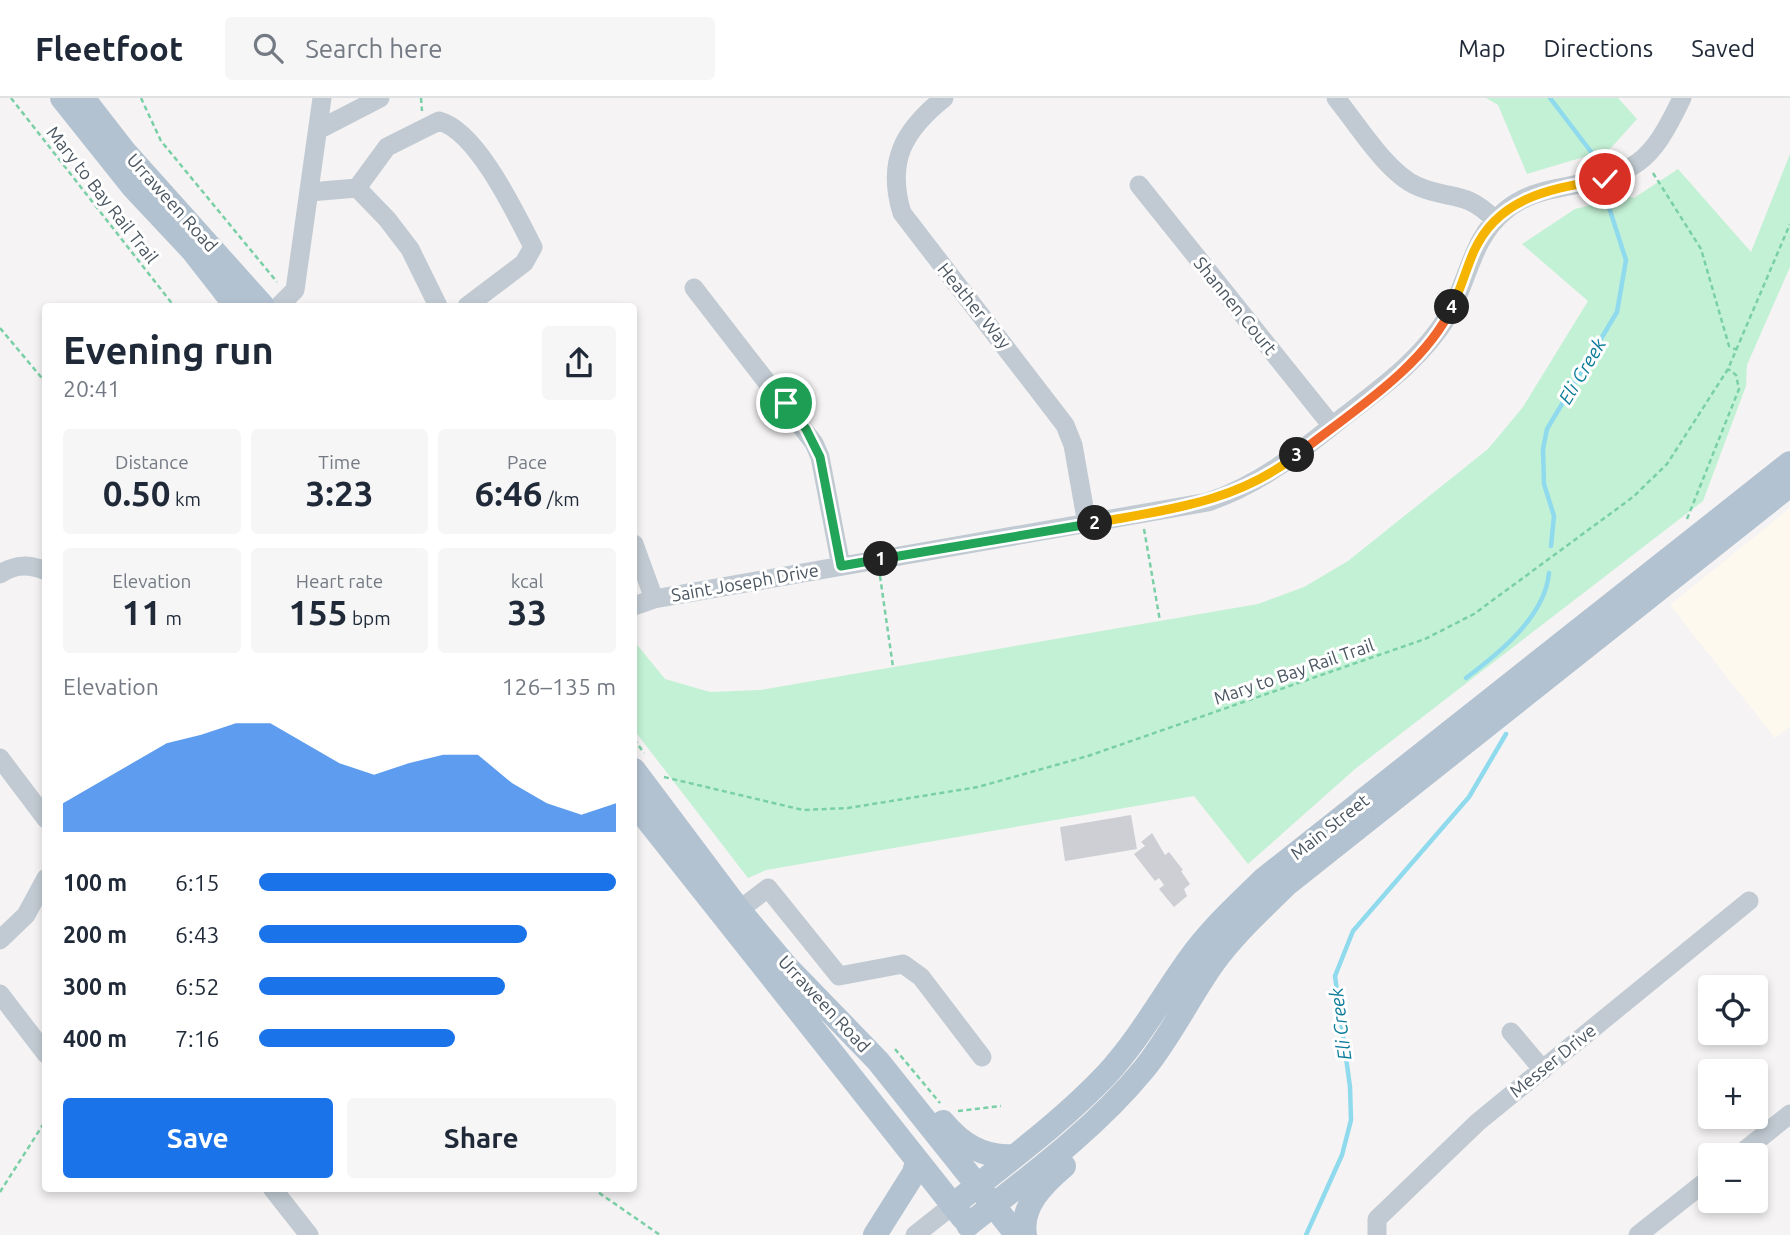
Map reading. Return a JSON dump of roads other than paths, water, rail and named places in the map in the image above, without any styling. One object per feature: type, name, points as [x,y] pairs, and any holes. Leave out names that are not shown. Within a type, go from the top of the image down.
[{"type":"main road","name":"Urraween Road","points":[[78,100],[133,187],[193,251],[234,303]]},
{"type":"main road","name":"Urraween Road","points":[[78,100],[260,303]]},
{"type":"main road","name":"Main Street","points":[[953,1205],[1068,1112],[1108,1072],[1149,1022],[1188,960],[1229,912],[1264,879],[1790,463]]},
{"type":"main road","name":"Main Street","points":[[967,1232],[994,1205],[1079,1136],[1120,1096],[1145,1067],[1222,952],[1287,884],[1787,491]]},
{"type":"main road","name":"Urraween Road","points":[[646,766],[739,910],[786,966],[845,1024],[1017,1235]]},
{"type":"main road","name":"Urraween Road","points":[[637,807],[953,1205],[967,1232]]},
{"type":"main road","points":[[1025,1235],[1023,1225],[1036,1195],[1049,1179],[1121,1113],[1177,1045],[1184,1008]]},
{"type":"main road","points":[[845,1024],[887,1051],[947,1127],[968,1144],[996,1157],[1013,1156]]},
{"type":"main road","points":[[875,1235],[914,1173],[917,1161]]},
{"type":"street","points":[[284,301],[295,290],[323,98]]},
{"type":"street","points":[[320,129],[380,98]]},
{"type":"street","name":"Heather Way","points":[[944,98],[914,125],[904,140],[896,176],[902,213],[1065,425],[1073,445],[1087,524]]},
{"type":"street","points":[[1336,98],[1398,173],[1416,186],[1477,202],[1495,220]]},
{"type":"street","name":"Saint Joseph Drive","points":[[637,606],[654,598],[1208,502],[1237,492],[1278,470],[1406,368],[1426,347],[1449,313],[1474,252],[1495,220],[1508,209],[1539,192],[1626,172],[1656,146],[1682,98]]},
{"type":"street","points":[[310,192],[357,188],[387,147],[439,121],[454,125],[496,177],[533,247],[524,263],[471,303]]},
{"type":"street","name":"Shannen Court","points":[[1139,185],[1332,426]]},
{"type":"street","points":[[357,188],[387,219],[410,249],[437,303]]},
{"type":"street","points":[[694,288],[814,443],[820,457],[841,566]]},
{"type":"street","points":[[637,552],[654,598]]},
{"type":"street","points":[[0,574],[10,567],[30,565],[42,569]]},
{"type":"street","points":[[0,758],[42,814]]},
{"type":"street","points":[[0,940],[26,915],[42,885]]},
{"type":"street","points":[[739,910],[768,888],[839,976],[903,964],[921,977],[982,1057]]},
{"type":"street","name":"Messer Drive","points":[[1377,1235],[1377,1219],[1447,1156],[1478,1122],[1749,901]]},
{"type":"street","points":[[0,994],[42,1049]]},
{"type":"street","points":[[1511,1031],[1543,1070]]},
{"type":"street","points":[[1754,1143],[1790,1114]]},
{"type":"street","points":[[1638,1235],[1698,1188]]},
{"type":"street","points":[[275,1192],[309,1235]]},
{"type":"street","name":"Main Street","points":[[915,1235],[953,1205]]},
{"type":"waterway","name":"Eli Creek","points":[[1550,98],[1595,157]]},
{"type":"waterway","name":"Eli Creek","points":[[1551,546],[1554,516],[1544,484],[1543,449],[1547,429],[1617,312],[1626,260],[1606,198]]},
{"type":"waterway","name":"Eli Creek","points":[[1466,678],[1518,633],[1539,605],[1549,573]]},
{"type":"waterway","name":"Eli Creek","points":[[1306,1235],[1342,1155],[1351,1120],[1350,1087],[1335,976],[1353,931],[1469,797],[1506,734]]}]
